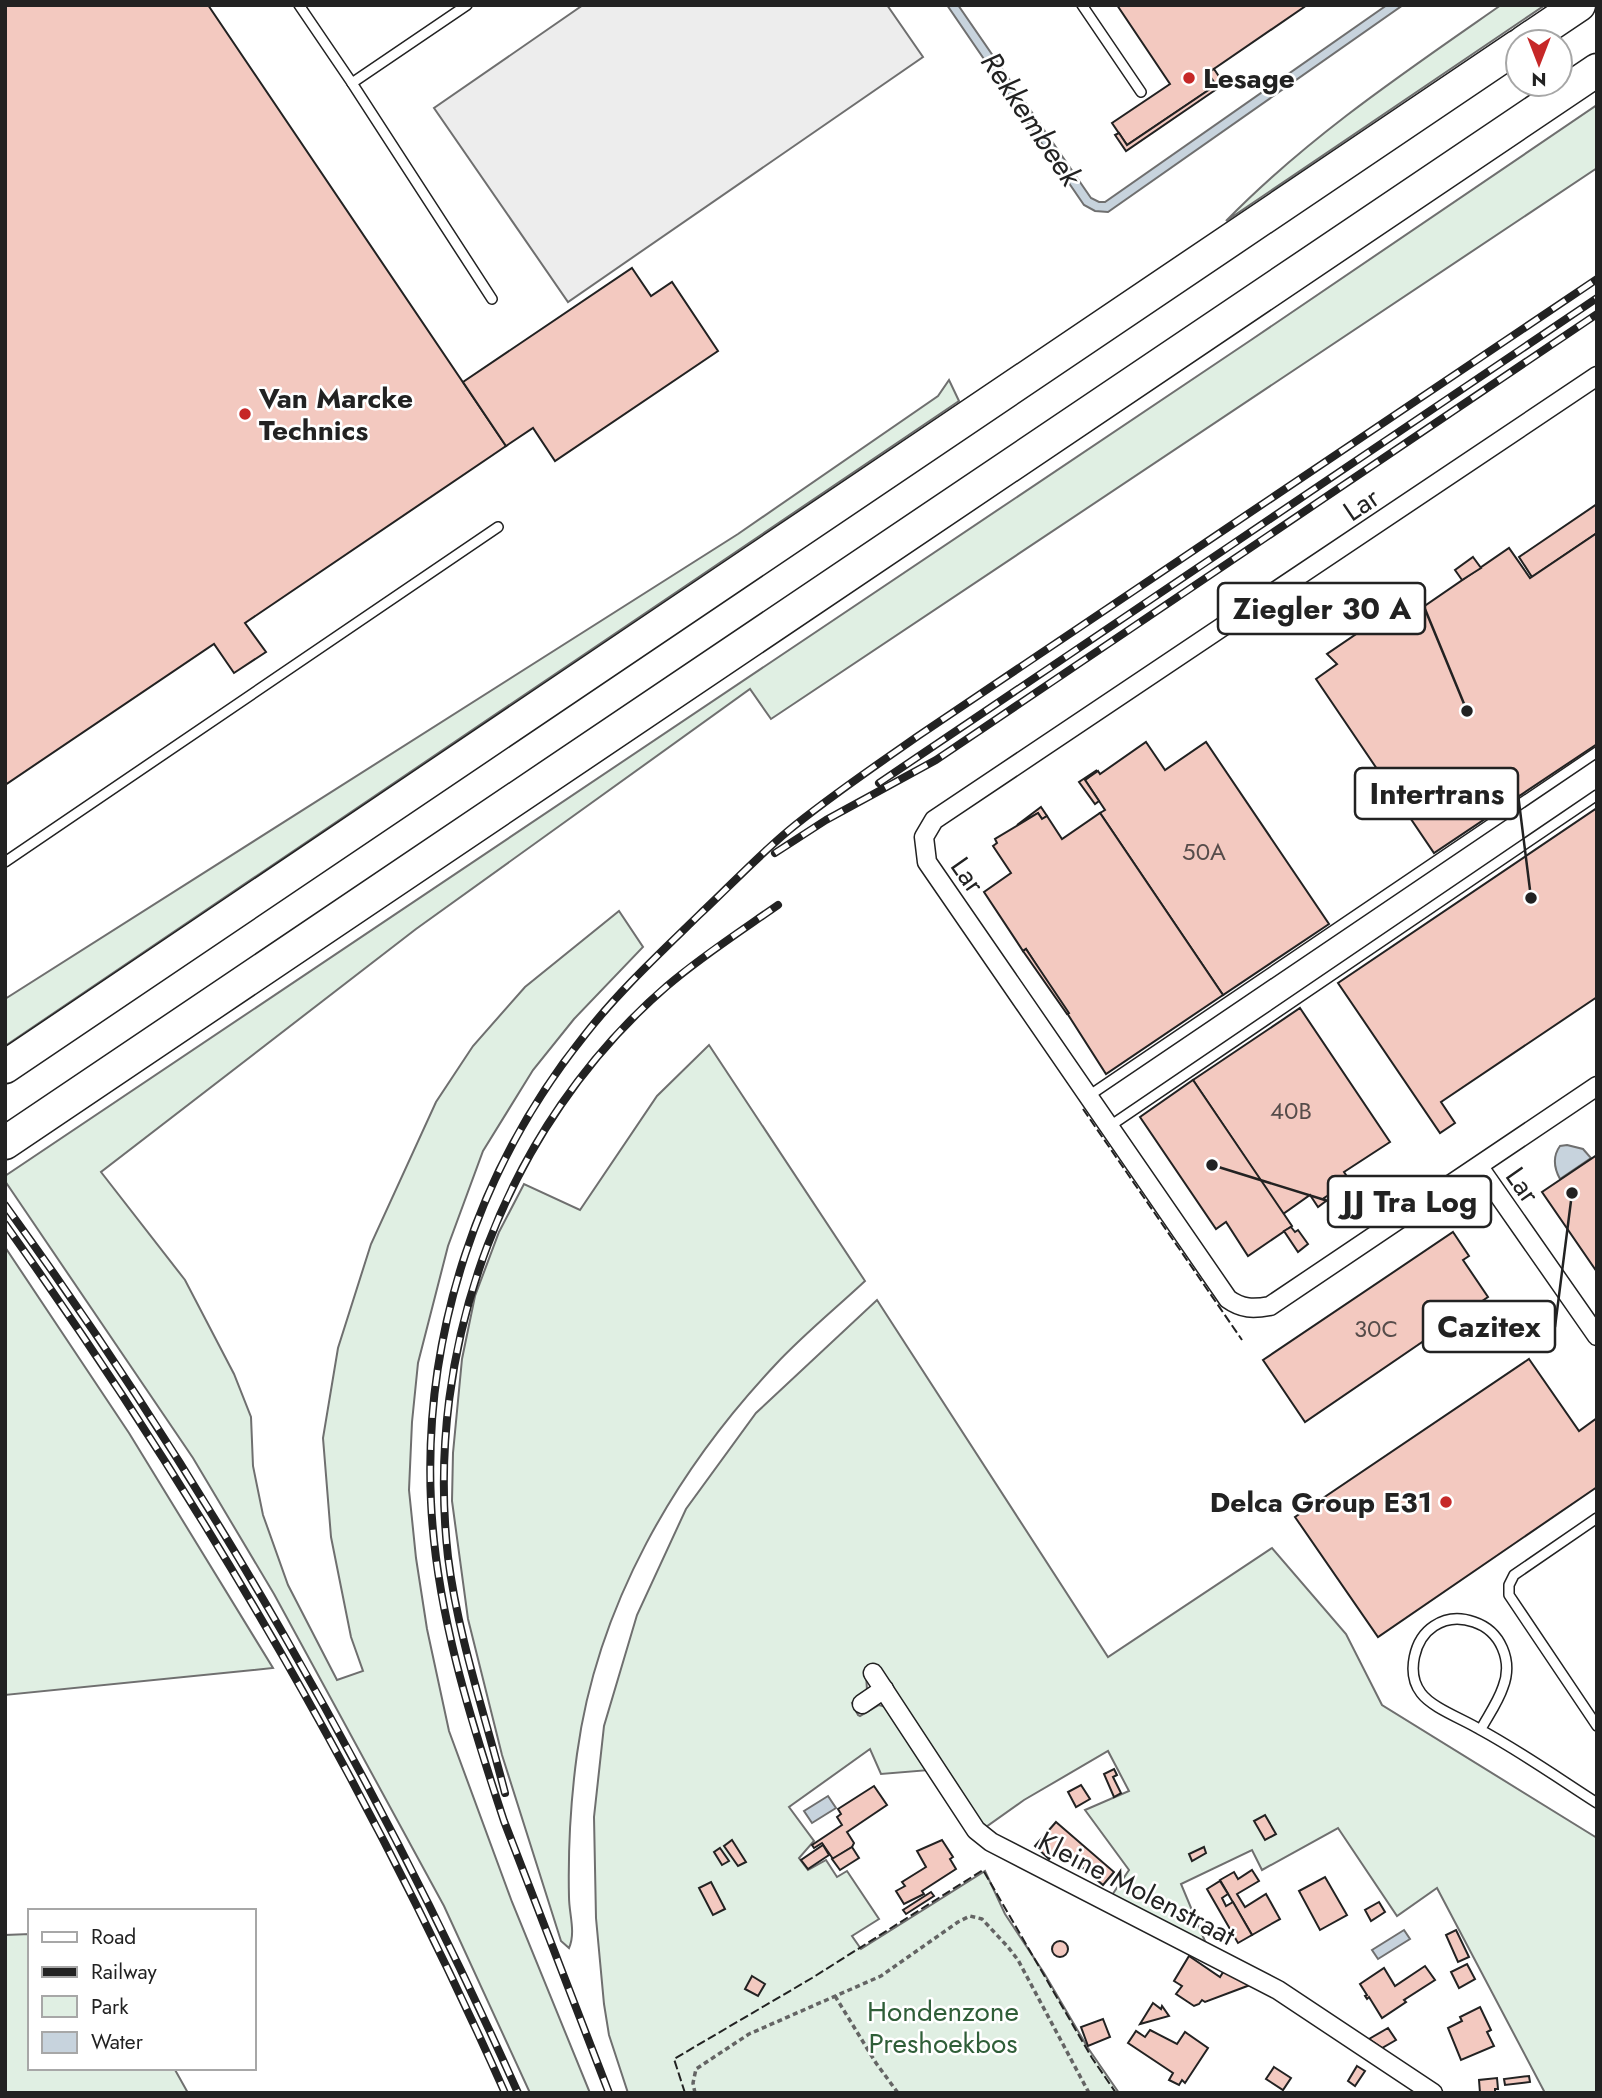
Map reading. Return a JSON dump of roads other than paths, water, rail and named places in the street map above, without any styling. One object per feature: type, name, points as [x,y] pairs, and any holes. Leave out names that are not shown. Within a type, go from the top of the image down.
[{"type":"highway","points":[[1544,28],[1578,5]]},
{"type":"highway","points":[[5,1067],[1504,55]]},
{"type":"highway","points":[[5,1143],[1597,70]]},
{"type":"street","name":"Lar","points":[[1597,376],[934,820],[924,837],[927,862],[1228,1299],[1239,1307],[1253,1309],[1270,1306],[1597,1086]]},
{"type":"street","name":"Lar","points":[[1479,1167],[1597,1336]]},
{"type":"street","name":"Kleine Molenstraat","points":[[873,1673],[976,1830],[991,1842],[1278,1990],[1433,2093]]},
{"type":"street","points":[[862,1704],[884,1689]]},
{"type":"lane","points":[[299,5],[492,299]]},
{"type":"lane","points":[[352,83],[467,5]]},
{"type":"lane","points":[[1082,5],[1141,92]]},
{"type":"lane","points":[[5,862],[498,527]]},
{"type":"lane","points":[[1090,1095],[1597,752]]},
{"type":"lane","points":[[1110,1126],[1597,795]]},
{"type":"lane","points":[[1597,1518],[1514,1575],[1509,1585],[1509,1595],[1597,1726]]},
{"type":"lane","points":[[1481,1730],[1503,1687],[1507,1668],[1504,1649],[1495,1635],[1483,1625],[1465,1619],[1443,1620],[1427,1630],[1416,1649],[1413,1671],[1420,1692],[1440,1708],[1481,1730],[1597,1803]]},
{"type":"water","name":"Rekkembeek","points":[[947,5],[958,5],[1091,198],[1105,202],[1387,5],[1403,5],[1108,212],[1095,211],[1084,205]]},
{"type":"water","points":[[1560,1146],[1583,1149],[1591,1158],[1560,1179],[1555,1158]]},
{"type":"water","points":[[828,1796],[836,1808],[812,1823],[804,1811]]},
{"type":"water","points":[[1404,1930],[1410,1939],[1378,1959],[1372,1950]]},
{"type":"railway","points":[[609,2093],[491,1782],[467,1704],[447,1624],[434,1543],[431,1439],[437,1376],[448,1315],[465,1255],[487,1196],[515,1140],[547,1087],[611,1004],[754,862],[804,818],[918,736],[1597,279]]},
{"type":"railway","points":[[879,783],[1597,298]]},
{"type":"railway","points":[[775,853],[826,820],[936,760],[1597,314]]},
{"type":"railway","points":[[505,1793],[465,1646],[448,1557],[444,1478],[449,1398],[464,1321],[488,1245],[520,1173],[561,1105],[610,1042],[667,986],[778,905]]},
{"type":"railway","points":[[5,1205],[150,1416],[219,1525],[284,1636],[407,1862],[518,2093]]},
{"type":"railway","points":[[5,1224],[146,1432],[277,1646],[397,1866],[505,2093]]},
{"type":"place","name":"Lesage","points":[[1189,78]]},
{"type":"place","name":"Van Marcke Technics","points":[[245,414]]},
{"type":"place","name":"Ziegler 30 A","points":[[1467,711]]},
{"type":"place","name":"Intertrans","points":[[1531,898]]},
{"type":"place","name":"JJ Tra Log","points":[[1212,1165]]},
{"type":"place","name":"Cazitex","points":[[1572,1193]]},
{"type":"place","name":"Delca Group E31","points":[[1446,1502]]},
{"type":"park label","name":"Hondenzone Preshoekbos","points":[[943,2027]]}]
